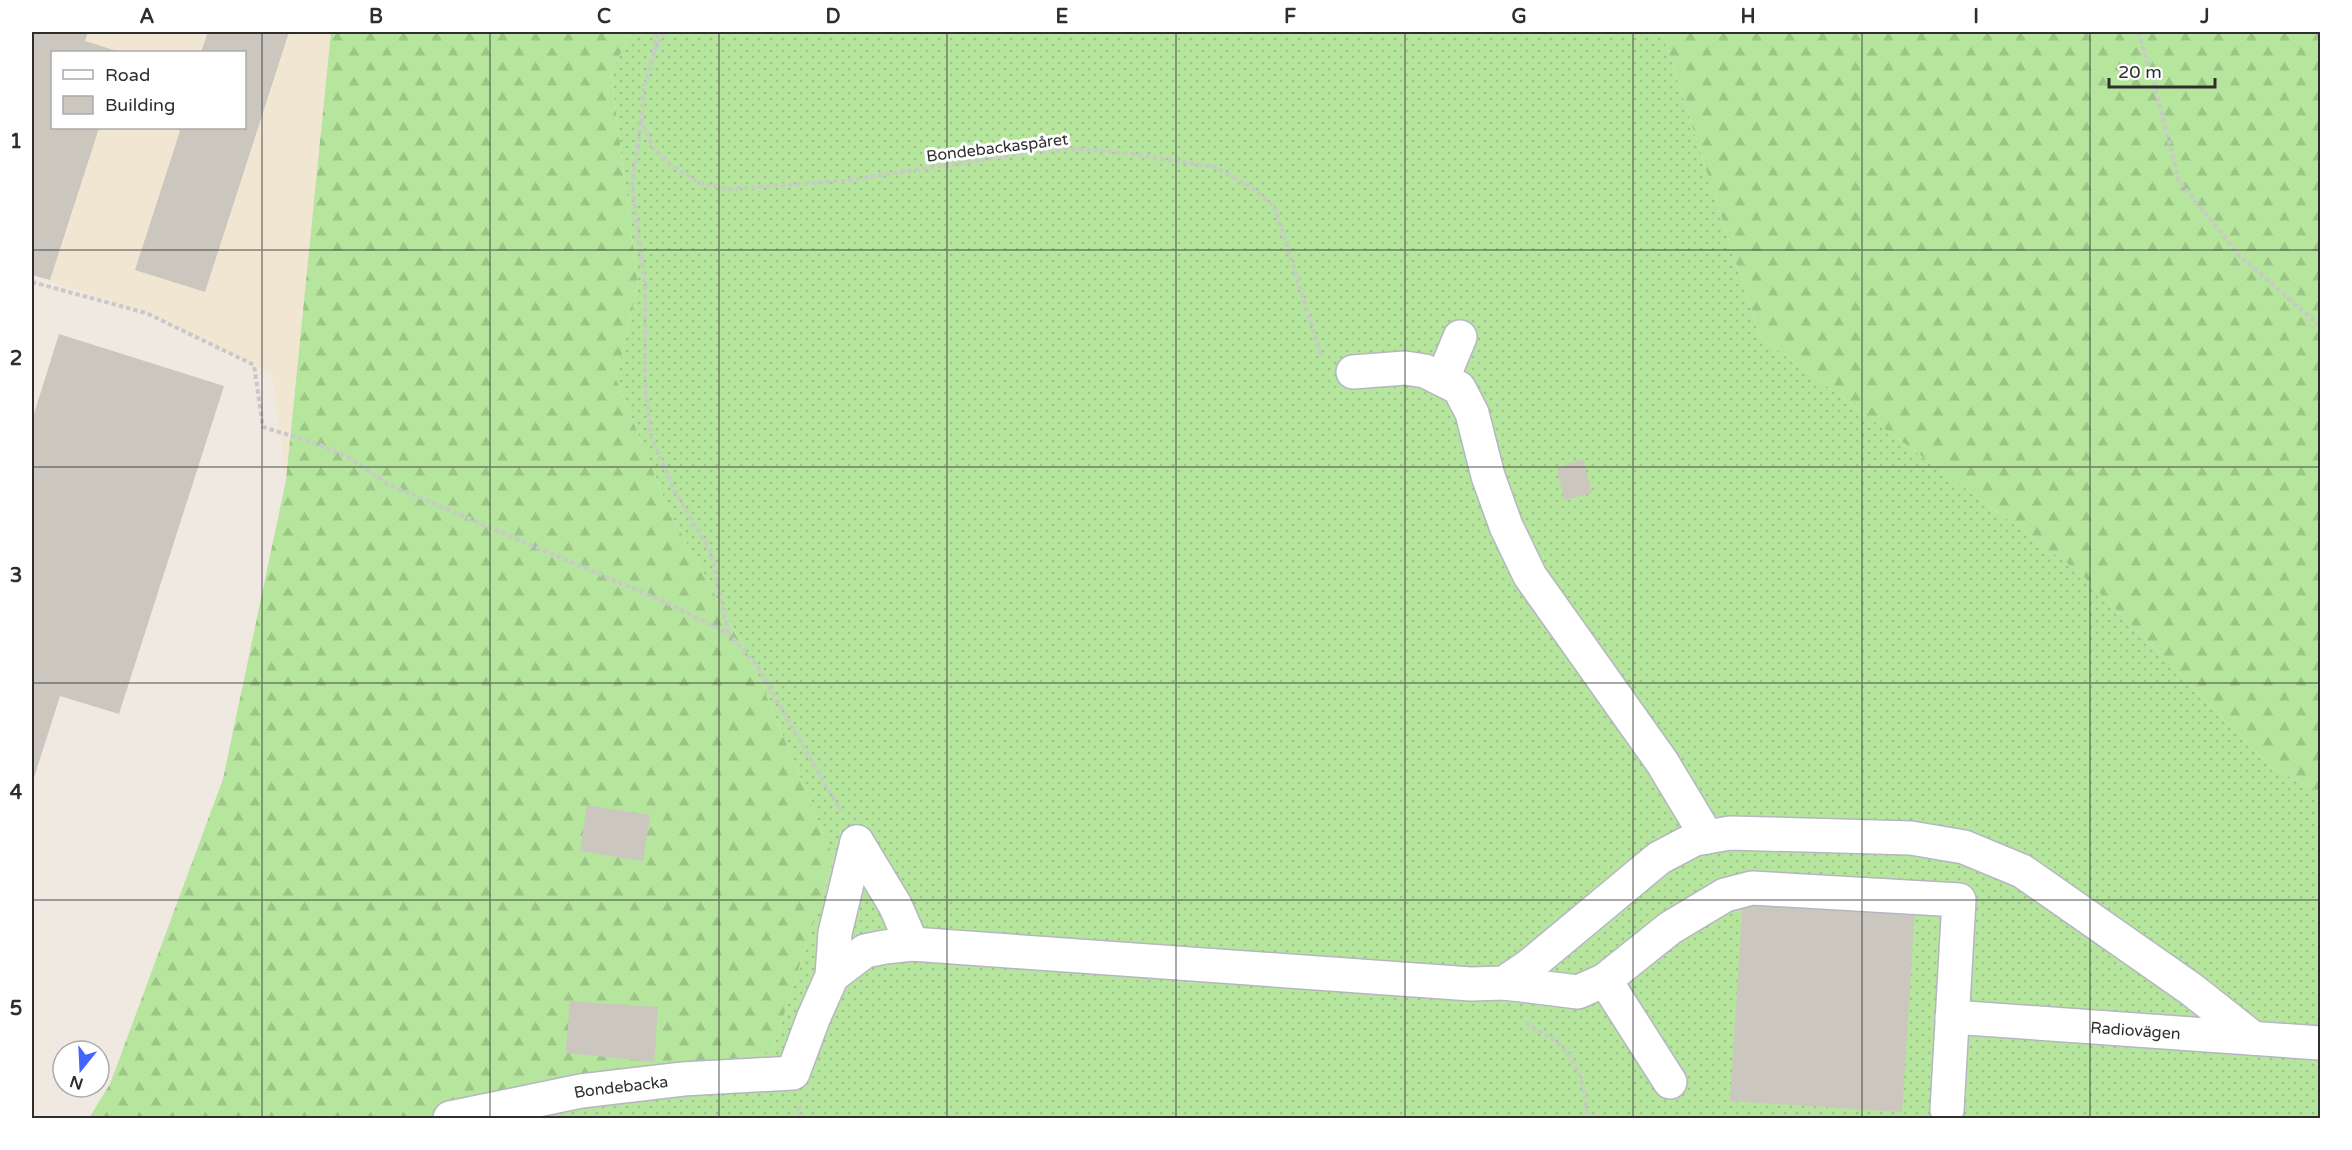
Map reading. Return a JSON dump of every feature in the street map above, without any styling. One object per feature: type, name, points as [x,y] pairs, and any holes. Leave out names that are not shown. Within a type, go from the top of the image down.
[{"type":"street","points":[[1443,378],[1460,337]]},
{"type":"street","points":[[1353,372],[1405,368],[1425,370],[1459,388],[1472,413],[1488,476],[1502,516],[1530,576],[1662,762],[1707,837]]},
{"type":"street","points":[[1504,983],[1529,966],[1659,858],[1695,839],[1730,833],[1911,838],[1964,847],[2022,871],[2192,989],[2253,1038]]},
{"type":"street","points":[[858,842],[895,905],[912,944]]},
{"type":"street","points":[[832,976],[835,933],[858,842]]},
{"type":"street","points":[[832,976],[865,951],[885,946],[912,944],[1448,983],[1504,983],[1578,992],[1605,980],[1679,923],[1725,895],[1752,888],[1959,900],[1947,1110]]},
{"type":"street","name":"Bondebacka","points":[[450,1119],[581,1091],[683,1079],[793,1073],[832,976]]},
{"type":"street","points":[[1605,980],[1670,1082]]},
{"type":"street","name":"Radiovägen","points":[[1952,1017],[2320,1043]]},
{"type":"path","points":[[652,58],[657,32]]},
{"type":"path","name":"Bondebackaspåret","points":[[664,32],[652,58],[643,93],[642,121],[653,148],[672,166],[700,183],[728,189],[843,181],[1038,152],[1083,148],[1215,167],[1252,188],[1274,206],[1321,354],[1336,367],[1353,372]]},
{"type":"path","points":[[2138,32],[2154,83],[2179,181],[2239,255],[2320,326]]},
{"type":"path","points":[[642,121],[632,186],[645,285],[645,382],[650,434],[675,492],[711,552],[729,634]]},
{"type":"path","points":[[32,282],[146,313],[254,365],[264,427],[337,452],[388,484],[668,603],[729,634],[755,663],[858,842]]},
{"type":"path","points":[[1504,983],[1512,1006],[1532,1028],[1558,1043],[1575,1065],[1584,1086],[1587,1119]]},
{"type":"shaded area","points":[[32,32],[331,32],[286,480],[272,373],[146,313],[32,275]]},
{"type":"green space","points":[[331,32],[631,32],[611,73],[638,285],[616,379],[670,513],[753,664],[834,858],[772,1052],[415,1118],[89,1118],[101,1099],[111,1099],[111,1081],[223,779],[286,480]]},
{"type":"green space","points":[[631,32],[1662,32],[1760,337],[2079,572],[2272,768],[2320,792],[2320,1118],[415,1118],[772,1052],[834,858],[753,664],[670,513],[616,379],[638,285],[611,73]]},
{"type":"green space","points":[[1662,32],[2320,32],[2320,792],[2272,768],[2079,572],[1760,337]]},
{"type":"building","points":[[32,32],[88,32],[85,41],[117,51],[51,51],[51,129],[99,129],[50,280],[32,275]]},
{"type":"building","points":[[208,32],[289,32],[205,292],[135,270],[180,131],[175,129],[246,129],[246,51],[201,51]]},
{"type":"building","points":[[59,334],[224,386],[119,714],[60,696],[32,784],[32,420]]},
{"type":"building","points":[[1583,459],[1592,493],[1564,500],[1557,468]]},
{"type":"building","points":[[587,805],[650,815],[643,861],[580,851]]},
{"type":"building","points":[[1743,896],[1915,908],[1902,1112],[1730,1101]]},
{"type":"building","points":[[570,1001],[658,1007],[654,1062],[566,1053]]}]
